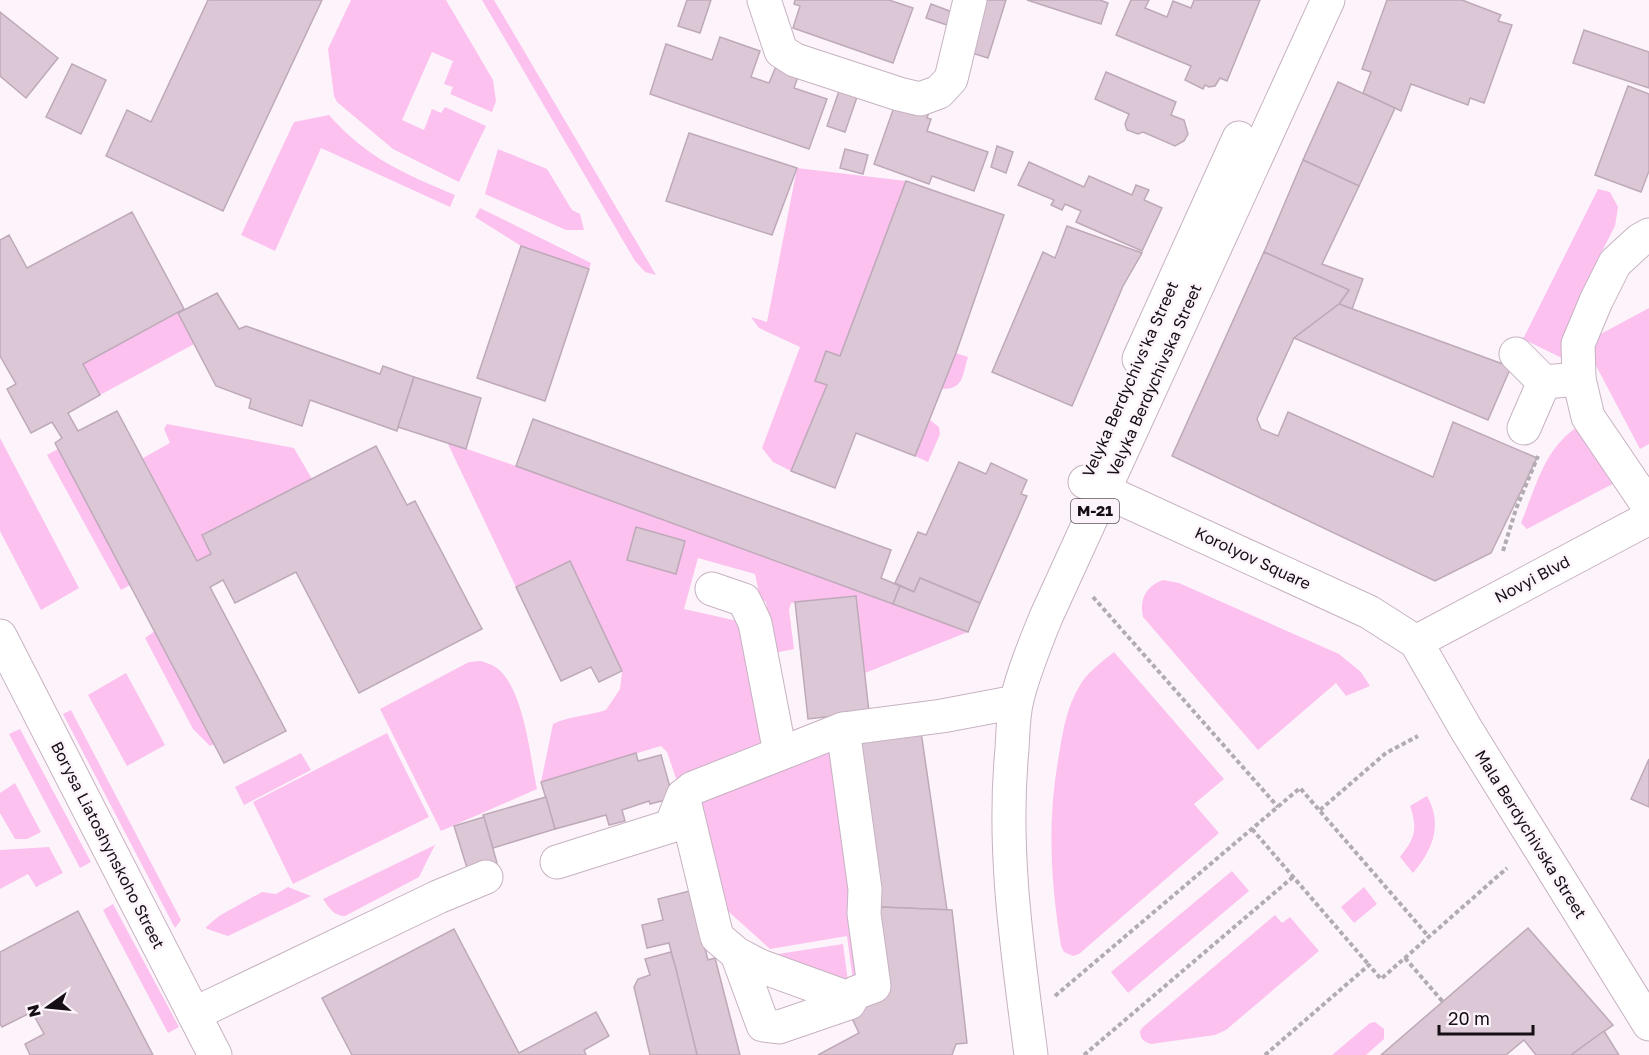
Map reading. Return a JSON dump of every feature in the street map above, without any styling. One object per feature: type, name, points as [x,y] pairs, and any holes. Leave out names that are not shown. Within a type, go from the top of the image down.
[{"type":"main road","points":[[764,0],[781,51],[795,60],[920,99],[939,92],[951,79],[970,0]]},
{"type":"main road","name":"Velyka Berdychivs'ka Street","points":[[1095,486],[1179,267],[1303,0]]},
{"type":"main road","name":"Velyka Berdychivska Street","points":[[1031,1055],[1015,937],[1005,704],[1033,648],[1095,486],[1328,0]]},
{"type":"main road","points":[[1649,235],[1640,240],[1615,263],[1578,344],[1579,379],[1588,417],[1649,507]]},
{"type":"main road","points":[[1516,354],[1544,382],[1579,379]]},
{"type":"main road","points":[[1524,428],[1544,382]]},
{"type":"main road","name":"Korolyov Square","points":[[1095,486],[1369,612],[1416,642]]},
{"type":"main road","name":"Novyi Blvd","points":[[1416,642],[1649,518]]},
{"type":"main road","points":[[712,590],[744,600],[755,623],[780,753]]},
{"type":"main road","name":"Borysa Liatoshynskoho Street","points":[[0,636],[215,1055]]},
{"type":"main road","name":"Mala Berdychivska Street","points":[[1416,642],[1466,729],[1649,1024]]},
{"type":"main road","points":[[557,862],[671,826],[683,796],[693,788],[843,729],[942,716],[1005,704]]},
{"type":"main road","name":"М-21","points":[[1005,704],[988,790],[989,873],[1011,1055]]},
{"type":"main road","points":[[737,954],[763,1025],[779,1027],[849,1003],[855,993],[874,986],[864,914],[865,889],[843,729]]},
{"type":"main road","points":[[683,796],[717,937],[737,954],[760,966],[851,999]]},
{"type":"main road","points":[[194,1014],[438,897],[486,877]]},
{"type":"path","points":[[1503,551],[1516,509],[1539,455],[1539,440],[1524,428]]},
{"type":"path","points":[[1093,597],[1278,807]]},
{"type":"path","points":[[1320,810],[1386,753],[1418,736]]},
{"type":"path","points":[[1054,997],[1300,788],[1429,938]]},
{"type":"path","points":[[1252,830],[1381,979],[1507,868]]},
{"type":"path","points":[[1084,1055],[1293,877]]},
{"type":"path","points":[[1405,958],[1443,1002]]},
{"type":"path","points":[[1265,1055],[1369,965]]},
{"type":"shaded area","points":[[351,0],[446,0],[493,80],[496,101],[492,112],[450,94],[453,87],[444,84],[453,61],[432,52],[402,120],[424,130],[432,109],[441,113],[445,107],[486,126],[459,182],[393,149],[337,102],[334,96],[328,49]]},
{"type":"shaded area","points":[[482,0],[494,0],[656,275],[645,272],[635,261]]},
{"type":"shaded area","points":[[329,115],[372,154],[403,172],[455,195],[450,207],[321,148],[275,251],[241,235],[294,122]]},
{"type":"shaded area","points":[[498,149],[547,169],[572,210],[580,214],[584,230],[566,230],[485,194]]},
{"type":"shaded area","points":[[797,168],[906,181],[840,356],[826,351],[815,381],[827,385],[791,471],[773,462],[762,448],[800,347],[759,328],[751,317],[767,322]]},
{"type":"shaded area","points":[[1598,189],[1610,192],[1618,207],[1615,226],[1597,261],[1585,293],[1568,361],[1523,339]]},
{"type":"shaded area","points":[[480,208],[591,263],[589,269],[521,246],[475,217]]},
{"type":"shaded area","points":[[1649,308],[1649,444],[1640,449],[1584,343]]},
{"type":"shaded area","points":[[178,313],[194,344],[100,395],[83,364]]},
{"type":"shaded area","points":[[956,353],[968,357],[963,375],[954,387],[942,389]]},
{"type":"shaded area","points":[[930,420],[939,427],[940,434],[928,462],[915,456]]},
{"type":"shaded area","points":[[167,424],[294,448],[312,479],[202,535],[211,554],[197,561],[143,458],[170,443],[164,429]]},
{"type":"shaded area","points":[[1581,425],[1624,478],[1527,529],[1521,523],[1543,468],[1559,444]]},
{"type":"shaded area","points":[[0,438],[79,588],[41,610],[0,531]]},
{"type":"shaded area","points":[[447,442],[968,632],[865,673],[856,596],[791,603],[789,610],[794,649],[774,653],[766,602],[760,598],[755,574],[698,558],[684,609],[742,622],[768,745],[679,787],[667,752],[661,746],[541,782],[553,724],[606,710],[620,689],[622,671],[570,562],[516,587]]},
{"type":"shaded area","points":[[58,449],[130,585],[121,590],[47,455]]},
{"type":"shaded area","points":[[1163,580],[1179,583],[1339,654],[1361,672],[1370,686],[1346,696],[1336,683],[1258,750],[1143,617],[1142,604],[1145,594],[1152,586]]},
{"type":"shaded area","points":[[155,631],[214,744],[210,746],[193,729],[145,638]]},
{"type":"shaded area","points":[[1114,652],[1224,779],[1194,804],[1219,833],[1079,954],[1073,956],[1064,952],[1061,946],[1054,896],[1052,823],[1056,774],[1064,725],[1075,694],[1090,672]]},
{"type":"shaded area","points":[[480,661],[502,672],[517,699],[526,729],[537,789],[441,831],[380,709],[469,662]]},
{"type":"shaded area","points":[[126,673],[165,745],[127,766],[88,695]]},
{"type":"shaded area","points":[[71,710],[181,920],[175,928],[63,714]]},
{"type":"shaded area","points":[[20,729],[91,862],[80,868],[9,734]]},
{"type":"shaded area","points":[[387,733],[429,817],[293,884],[253,802]]},
{"type":"shaded area","points":[[830,749],[870,981],[854,988],[847,936],[770,949],[719,903],[692,797]]},
{"type":"shaded area","points":[[301,753],[311,770],[244,805],[235,787]]},
{"type":"shaded area","points":[[15,783],[41,832],[27,839],[15,839],[0,813],[0,793]]},
{"type":"shaded area","points":[[1427,796],[1434,817],[1434,836],[1426,855],[1413,873],[1400,857],[1414,833],[1410,806]]},
{"type":"shaded area","points":[[435,845],[419,877],[345,916],[335,913],[323,899]]},
{"type":"shaded area","points":[[49,847],[63,873],[36,887],[28,874],[0,889],[0,850]]},
{"type":"shaded area","points":[[1232,871],[1249,891],[1128,993],[1111,972]]},
{"type":"shaded area","points":[[288,887],[311,896],[228,936],[207,929],[206,927],[219,916],[262,892],[276,894]]},
{"type":"shaded area","points":[[1364,887],[1377,904],[1354,923],[1341,907]]},
{"type":"shaded area","points":[[113,904],[179,1027],[168,1033],[103,910]]},
{"type":"shaded area","points":[[1275,915],[1282,923],[1290,917],[1319,951],[1226,1030],[1215,1035],[1151,1044],[1143,1040],[1140,1031],[1143,1027]]},
{"type":"shaded area","points":[[843,944],[849,989],[778,954]]},
{"type":"shaded area","points":[[1375,1022],[1384,1029],[1384,1039],[1366,1055],[1332,1055],[1370,1023]]},
{"type":"building","points":[[208,0],[322,0],[223,211],[106,156],[127,110],[151,122]]},
{"type":"building","points":[[687,0],[711,0],[700,33],[678,26]]},
{"type":"building","points":[[795,0],[889,0],[913,8],[893,63],[793,28],[800,6],[794,4]]},
{"type":"building","points":[[983,0],[1006,0],[988,58],[966,51]]},
{"type":"building","points":[[1027,0],[1100,0],[1108,3],[1101,24]]},
{"type":"building","points":[[1131,0],[1149,0],[1145,8],[1167,17],[1173,1],[1191,8],[1194,0],[1260,0],[1227,81],[1220,78],[1215,86],[1205,85],[1203,89],[1185,80],[1191,66],[1116,35]]},
{"type":"building","points":[[1387,0],[1462,0],[1501,15],[1498,21],[1512,25],[1484,103],[1470,98],[1468,105],[1411,84],[1401,111],[1363,93],[1371,72],[1362,69]]},
{"type":"building","points":[[931,4],[955,13],[950,26],[926,18]]},
{"type":"building","points":[[0,12],[58,58],[26,98],[0,76]]},
{"type":"building","points":[[1584,30],[1649,52],[1649,88],[1573,63]]},
{"type":"building","points":[[720,37],[760,51],[751,77],[769,83],[777,64],[800,71],[794,88],[827,99],[809,149],[650,94],[666,44],[712,60]]},
{"type":"building","points":[[72,64],[106,80],[81,134],[46,117]]},
{"type":"building","points":[[1106,72],[1176,102],[1171,115],[1184,120],[1188,134],[1184,141],[1175,146],[1143,132],[1138,134],[1127,130],[1125,124],[1129,114],[1095,99]]},
{"type":"building","points":[[1338,82],[1395,108],[1359,186],[1303,160]]},
{"type":"building","points":[[1628,86],[1649,94],[1649,171],[1641,192],[1595,175]]},
{"type":"building","points":[[839,91],[857,97],[845,132],[827,126]]},
{"type":"building","points":[[894,107],[929,112],[927,118],[931,119],[927,131],[988,152],[974,191],[932,176],[929,184],[874,164]]},
{"type":"building","points":[[689,133],[797,168],[772,235],[666,201]]},
{"type":"building","points":[[997,146],[1013,152],[1006,173],[991,167]]},
{"type":"building","points":[[845,149],[868,155],[863,174],[840,168]]},
{"type":"building","points":[[1303,160],[1359,186],[1322,264],[1363,279],[1352,309],[1339,304],[1349,290],[1264,252]]},
{"type":"building","points":[[1029,162],[1084,187],[1089,176],[1132,195],[1136,185],[1149,190],[1144,200],[1162,208],[1142,251],[1076,222],[1081,211],[1065,204],[1062,210],[1051,205],[1054,200],[1018,185]]},
{"type":"building","points":[[906,181],[1004,215],[956,353],[915,456],[856,433],[835,488],[791,471],[827,385],[815,381],[826,351],[840,356]]},
{"type":"building","points":[[132,212],[184,309],[83,364],[100,395],[68,413],[78,431],[117,411],[197,561],[211,554],[202,535],[376,446],[407,505],[415,501],[482,629],[359,693],[296,572],[235,603],[223,580],[210,587],[286,731],[224,763],[55,443],[62,438],[52,422],[31,433],[7,389],[16,384],[0,356],[0,240],[9,235],[27,268]]},
{"type":"building","points":[[1067,226],[1142,253],[1123,286],[1072,406],[992,372],[1043,252],[1055,258]]},
{"type":"building","points":[[521,246],[589,269],[545,401],[477,378]]},
{"type":"building","points":[[1264,252],[1349,290],[1339,304],[1294,338],[1257,419],[1261,429],[1278,436],[1288,412],[1433,477],[1453,422],[1537,458],[1491,553],[1435,581],[1172,456]]},
{"type":"building","points":[[217,293],[239,329],[246,326],[380,374],[383,366],[414,377],[397,431],[310,400],[302,426],[249,408],[251,399],[216,386],[178,313]]},
{"type":"building","points":[[1339,304],[1511,367],[1488,420],[1294,338]]},
{"type":"building","points":[[414,377],[481,398],[466,449],[398,427]]},
{"type":"building","points":[[533,419],[891,550],[881,578],[900,586],[893,604],[516,466]]},
{"type":"building","points":[[959,462],[986,474],[991,463],[1027,480],[1021,494],[1027,496],[980,603],[920,578],[914,592],[895,583],[918,532],[926,535]]},
{"type":"building","points":[[636,527],[685,541],[676,574],[627,560]]},
{"type":"building","points":[[570,561],[622,671],[599,682],[591,667],[561,681],[516,587]]},
{"type":"building","points":[[920,578],[980,603],[968,632],[893,604],[900,586],[914,592]]},
{"type":"building","points":[[856,596],[869,712],[808,719],[795,602]]},
{"type":"building","points":[[920,725],[947,910],[881,907],[855,734]]},
{"type":"building","points":[[636,753],[638,761],[661,755],[673,798],[650,804],[649,801],[622,810],[625,821],[609,825],[606,815],[555,829],[541,782]]},
{"type":"building","points":[[1649,759],[1649,807],[1631,799]]},
{"type":"building","points":[[546,797],[555,829],[493,848],[483,815]]},
{"type":"building","points":[[484,817],[497,863],[468,871],[454,826]]},
{"type":"building","points":[[690,891],[708,960],[715,958],[740,1055],[697,1055],[669,943],[647,948],[642,925],[663,920],[658,899]]},
{"type":"building","points":[[881,907],[952,910],[967,1043],[956,1044],[952,1055],[818,1055],[859,1033],[849,1012],[870,909]]},
{"type":"building","points":[[78,911],[153,1055],[30,1055],[25,1044],[44,1034],[32,1012],[2,1027],[0,1024],[0,952]]},
{"type":"building","points":[[1528,928],[1613,1025],[1571,1055],[1536,1055],[1524,1040],[1506,1055],[1381,1055]]},
{"type":"building","points":[[454,929],[519,1053],[596,1012],[609,1036],[584,1050],[586,1055],[352,1055],[322,998]]},
{"type":"building","points":[[671,952],[697,1055],[650,1055],[634,987],[638,979],[650,975],[645,959]]},
{"type":"building","points":[[1604,1031],[1619,1055],[1571,1055]]}]
